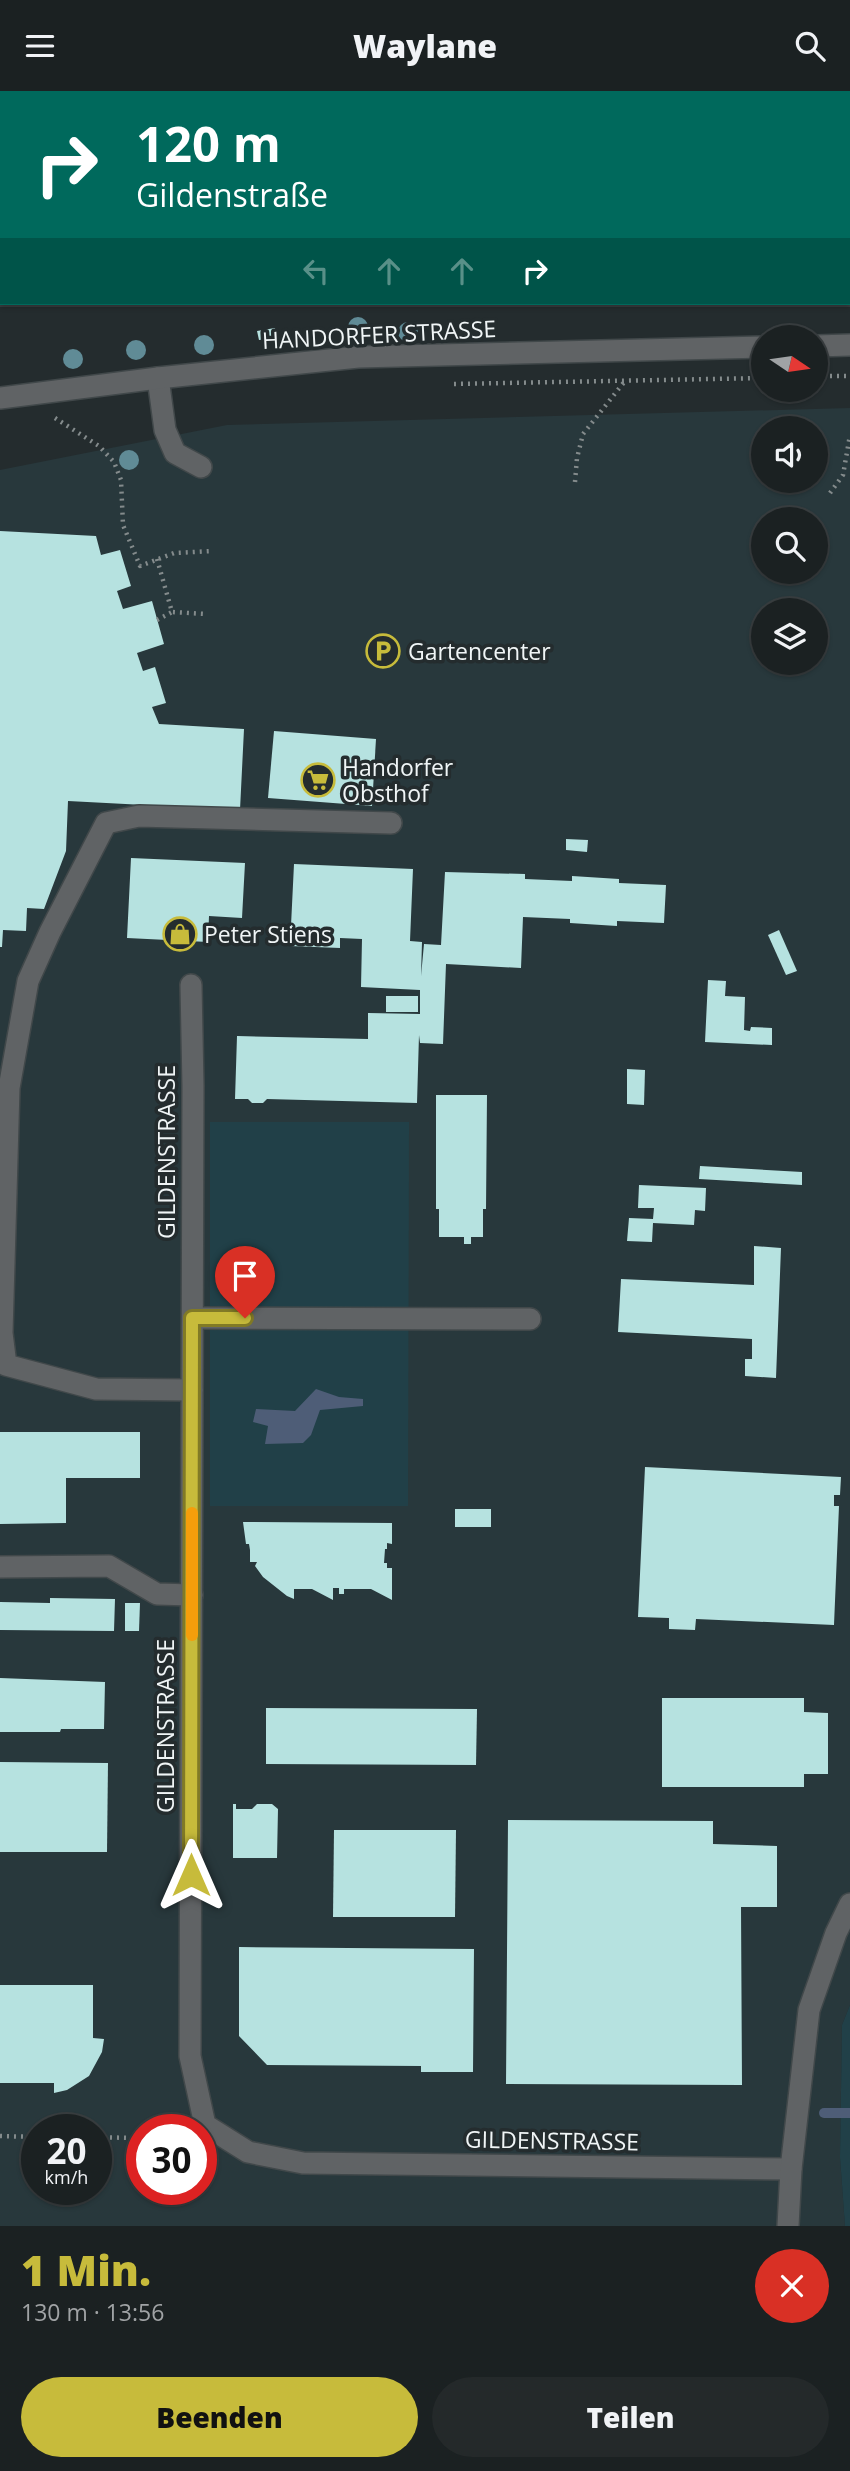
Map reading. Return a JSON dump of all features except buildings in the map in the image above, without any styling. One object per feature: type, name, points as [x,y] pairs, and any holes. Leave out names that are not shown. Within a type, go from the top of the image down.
[{"type":"street","points":[[828,346],[850,345]]},
{"type":"street","name":"HANDORFER STRASSE","points":[[0,398],[358,357],[751,347]]},
{"type":"street","points":[[158,378],[165,429],[175,453],[201,467]]},
{"type":"street","points":[[192,1390],[96,1389],[6,1365],[2,1333],[9,1088],[28,981],[106,823],[139,816],[391,823]]},
{"type":"street","name":"GILDENSTRASSE","points":[[191,985],[190,2056],[205,2125],[248,2151],[303,2163],[791,2169]]},
{"type":"street","points":[[192,1318],[530,1319]]},
{"type":"street","points":[[0,1567],[115,1567],[157,1594],[192,1595]]},
{"type":"street","points":[[788,2226],[791,2169],[809,2010],[836,1933],[850,1904]]},
{"type":"path","points":[[828,376],[850,376]]},
{"type":"path","points":[[449,383],[472,385],[751,377]]},
{"type":"path","points":[[575,482],[583,435],[625,380]]},
{"type":"path","points":[[52,416],[99,446],[114,462],[121,480],[123,525],[140,566],[174,553],[213,551]]},
{"type":"path","points":[[830,493],[843,475],[850,435]]},
{"type":"path","points":[[157,559],[172,612]]},
{"type":"path","points":[[157,619],[172,612],[206,614]]},
{"type":"path","points":[[0,2136],[21,2137]]},
{"type":"shaded area","points":[[850,408],[850,2005],[842,2025],[840,2157],[845,2226],[0,2226],[0,470],[227,425]]},
{"type":"shaded area","points":[[210,1122],[409,1122],[408,1506],[210,1506]]},
{"type":"shaded area","points":[[316,1389],[339,1397],[363,1399],[363,1406],[320,1410],[311,1435],[303,1443],[265,1444],[268,1426],[253,1422],[256,1409],[295,1411]]},
{"type":"shaded area","points":[[850,2005],[850,2226],[845,2226],[840,2157],[842,2025]]},
{"type":"waterway","points":[[824,2113],[850,2113]]},
{"type":"slow traffic","points":[[192,1513],[192,1635]]},
{"type":"place","name":"Gartencenter","points":[[383,651]]},
{"type":"place","name":"Handorfer Obsthof","points":[[318,780]]},
{"type":"place","name":"Peter Stiens","points":[[180,934]]},
{"type":"route","points":[[191,1875],[192,1318],[245,1318]]}]
